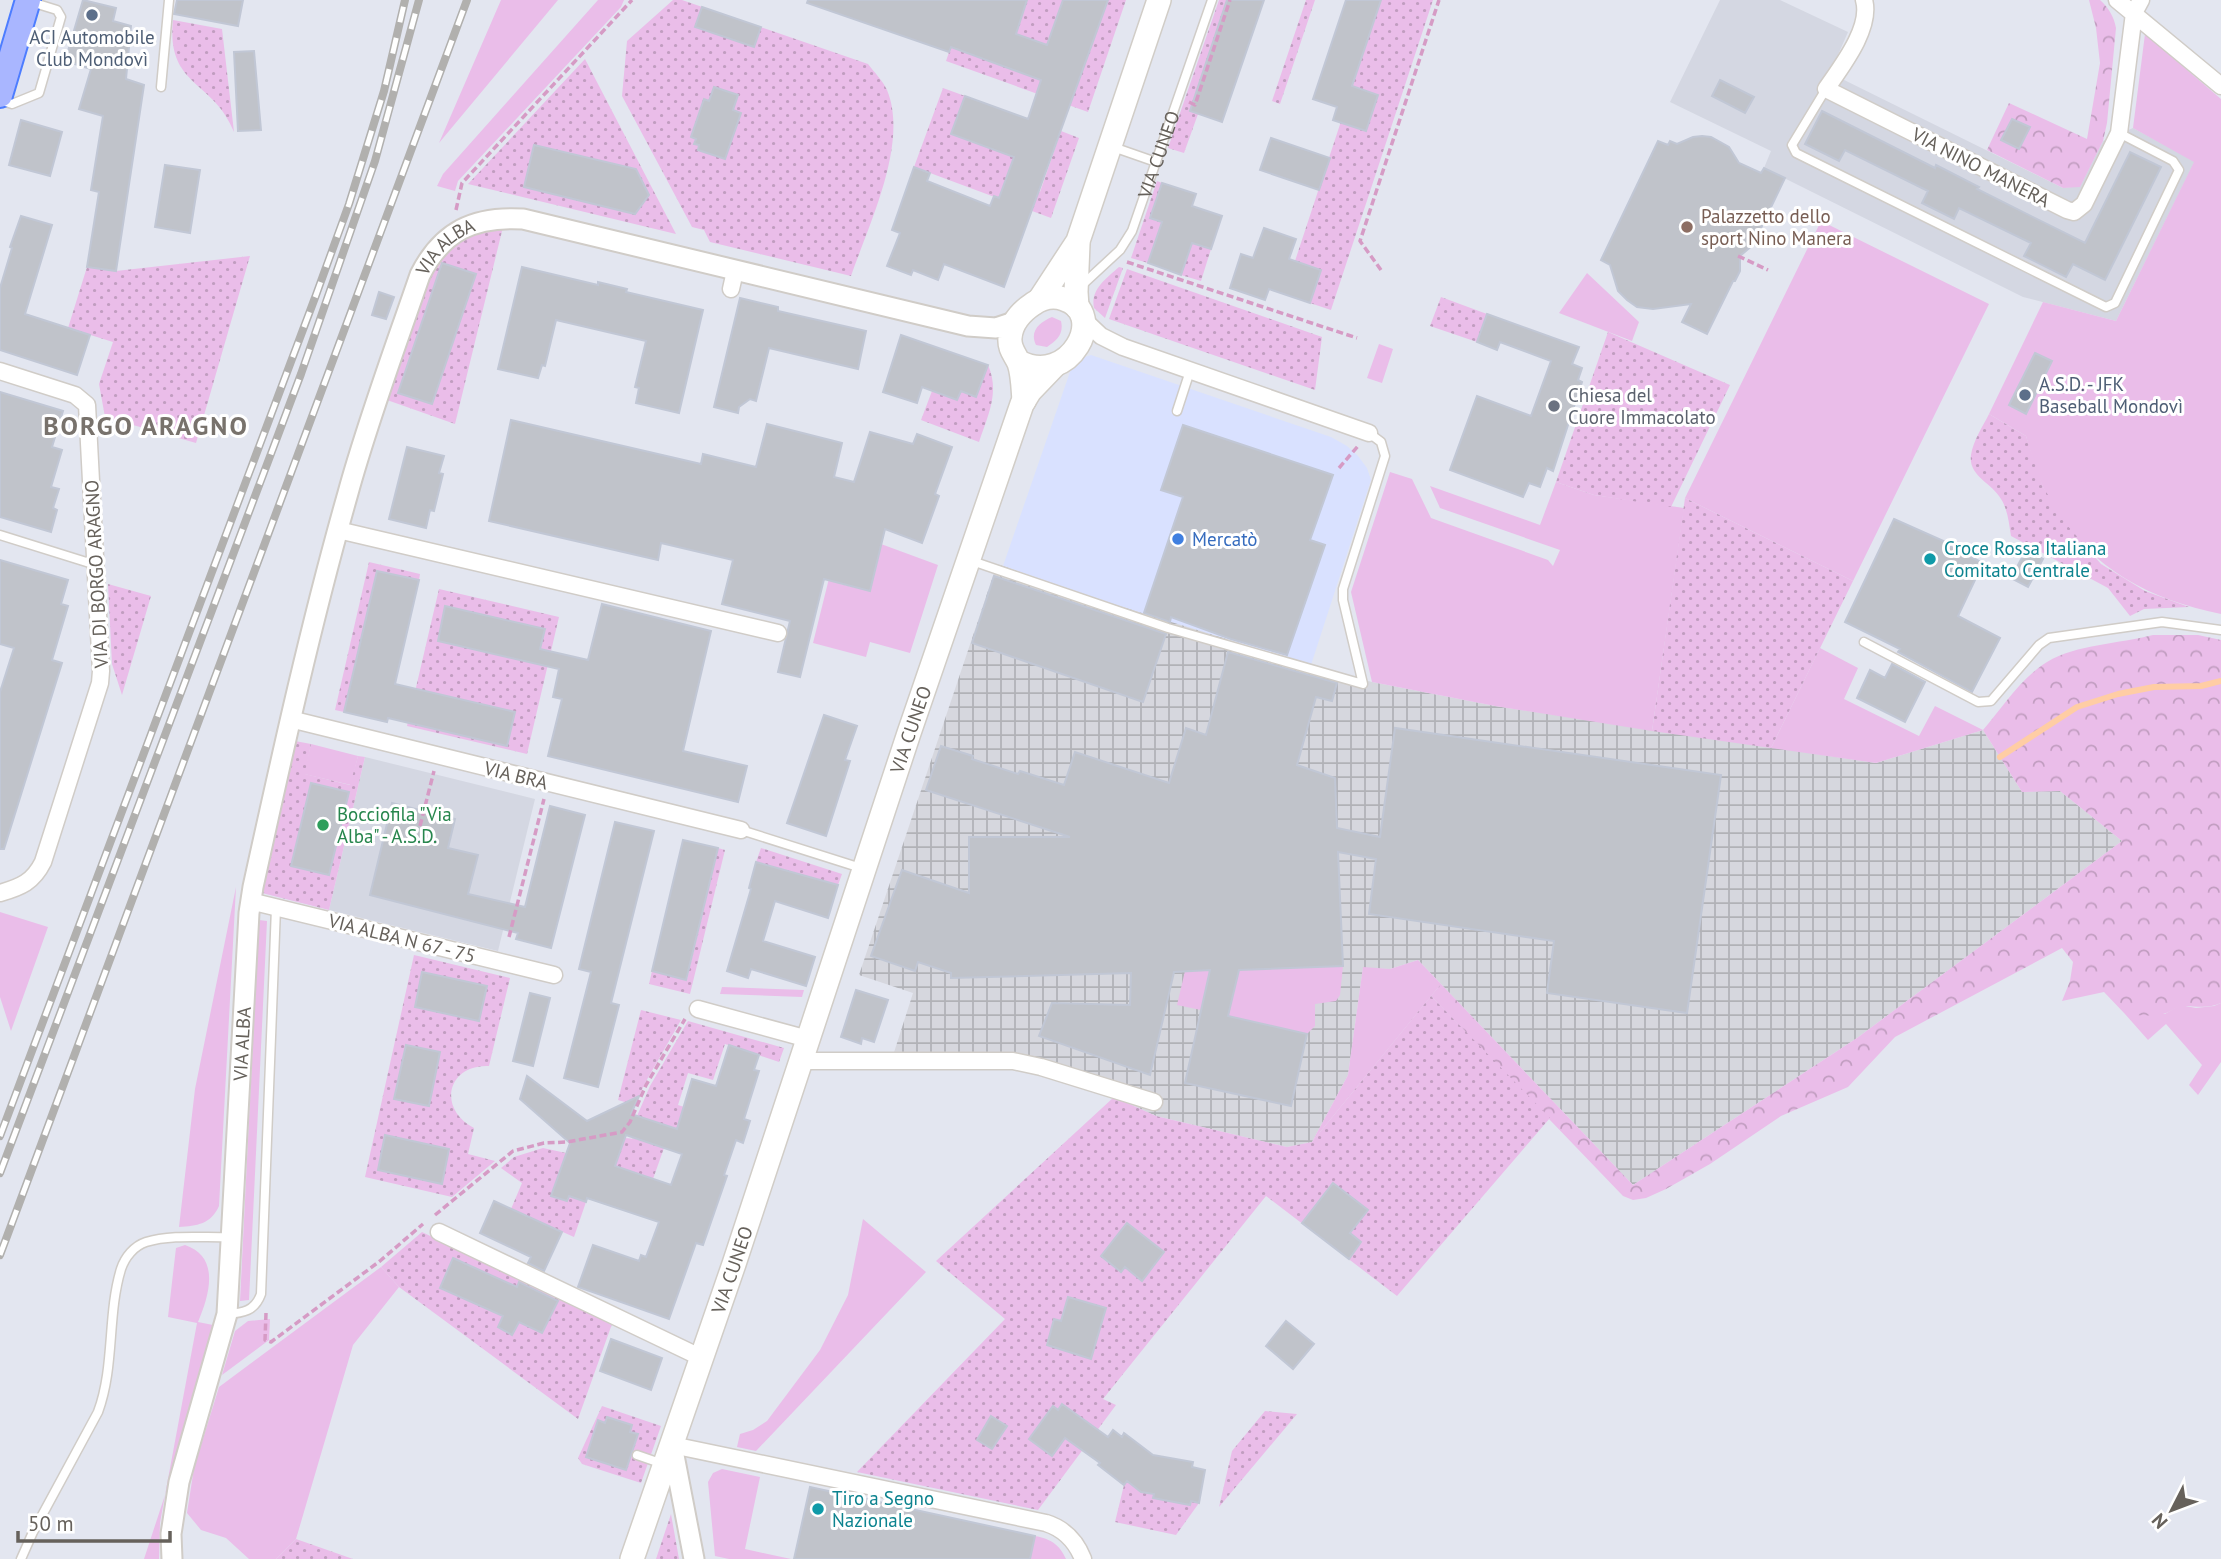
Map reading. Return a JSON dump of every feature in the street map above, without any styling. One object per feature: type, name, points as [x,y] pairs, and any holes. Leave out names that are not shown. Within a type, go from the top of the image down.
[{"type":"main road","points":[[0,98],[28,0]]},
{"type":"main road","points":[[1014,322],[1040,299],[1078,241],[1159,0]]},
{"type":"main road","points":[[1077,347],[1084,330],[1079,306],[1078,241]]},
{"type":"main road","points":[[1040,299],[1055,297],[1079,306]]},
{"type":"main road","name":"VIA CUNEO","points":[[1014,322],[1009,343],[1024,401]]},
{"type":"main road","name":"VIA CUNEO","points":[[632,1559],[1024,401],[1054,366],[1077,347]]},
{"type":"main road","points":[[1015,358],[1033,369],[1054,366]]},
{"type":"street","points":[[1826,89],[1848,56],[1862,27],[1866,15],[1864,0]]},
{"type":"street","points":[[2117,0],[2138,7],[2221,86]]},
{"type":"street","name":"VIA NINO MANERA","points":[[1826,89],[2074,212],[2084,204],[2119,133],[2138,7]]},
{"type":"street","name":"VIA ALBA","points":[[172,1559],[171,1534],[179,1482],[227,1314],[250,901],[290,719],[338,530],[365,435],[420,275],[433,252],[450,235],[477,223],[492,219],[523,219],[733,280],[968,326],[996,328],[1014,322]]},
{"type":"street","points":[[1079,306],[1101,336],[1123,347],[1369,433]]},
{"type":"street","name":"VIA ALBA","points":[[968,326],[990,335],[1015,358]]},
{"type":"street","points":[[1077,347],[1123,347]]},
{"type":"street","name":"VIA DI BORGO ARAGNO","points":[[0,371],[84,400],[87,410],[101,660],[100,683],[43,862],[33,879],[24,886],[0,893]]},
{"type":"street","points":[[338,530],[778,633]]},
{"type":"street","name":"VIA BRA","points":[[290,719],[741,830]]},
{"type":"street","name":"VIA ALBA N 67 - 75","points":[[250,901],[554,975]]},
{"type":"street","points":[[698,1009],[804,1050],[1013,1061],[1154,1102]]},
{"type":"street","points":[[439,1232],[702,1358]]},
{"type":"street","points":[[694,1559],[669,1455],[1046,1523],[1063,1530],[1083,1559]]},
{"type":"lane","points":[[0,98],[12,104],[39,93],[60,14],[57,10],[28,0]]},
{"type":"lane","points":[[161,87],[169,0]]},
{"type":"lane","name":"VIA CUNEO","points":[[1079,306],[1127,241],[1212,0]]},
{"type":"lane","points":[[1826,89],[1793,145],[1796,153],[2106,307],[2115,303],[2179,170],[2173,161],[2119,133]]},
{"type":"lane","points":[[1110,146],[1156,162]]},
{"type":"lane","points":[[1177,411],[1190,371]]},
{"type":"lane","points":[[969,560],[1168,628],[1363,684],[1343,594],[1385,456],[1381,442],[1369,433]]},
{"type":"lane","points":[[0,535],[96,565]]},
{"type":"lane","points":[[1864,642],[1978,702],[1985,703],[1991,701],[2039,645],[2049,638],[2162,622],[2221,629]]},
{"type":"lane","points":[[741,830],[864,869]]},
{"type":"lane","points":[[227,1314],[241,1313],[253,1308],[261,1294],[276,908]]},
{"type":"lane","points":[[21,1559],[98,1412],[104,1395],[117,1291],[121,1268],[127,1257],[134,1248],[156,1240],[232,1237]]},
{"type":"lane","points":[[637,1455],[669,1455]]},
{"type":"path","points":[[450,235],[462,183],[632,0]]},
{"type":"path","points":[[1192,104],[1195,105],[1230,0]]},
{"type":"path","points":[[1381,270],[1360,241],[1439,0]]},
{"type":"path","points":[[1738,256],[1768,271]]},
{"type":"path","points":[[1127,262],[1357,338]]},
{"type":"path","points":[[1339,468],[1369,433]]},
{"type":"path","points":[[420,826],[433,774]]},
{"type":"path","points":[[509,937],[548,783]]},
{"type":"path","points":[[433,1216],[513,1151],[544,1143],[567,1142],[622,1132],[631,1122],[646,1085],[684,1020],[698,1009]]},
{"type":"path","points":[[266,1313],[265,1340],[271,1342],[380,1261],[423,1225]]},
{"type":"shaded area","points":[[1720,0],[1780,0],[1848,32],[1830,73],[2063,188],[2080,186],[2103,141],[2133,128],[2195,161],[2116,321],[2023,297],[1764,168],[1771,151],[1670,102]]},
{"type":"shaded area","points":[[1091,355],[1331,437],[1347,446],[1367,468],[1371,480],[1311,665],[1103,601],[1003,566],[1071,369],[1082,358]]},
{"type":"shaded area","points":[[997,564],[1103,601],[1311,665],[1372,682],[1495,706],[1876,763],[1983,730],[2022,792],[2060,791],[2122,841],[1857,1038],[1633,1185],[1418,960],[1390,969],[1363,968],[1348,1075],[1312,1142],[1287,1147],[1156,1116],[1114,1097],[1019,1068],[889,1068],[913,993],[859,975]]},
{"type":"shaded area","points":[[365,757],[535,799],[498,951],[329,910]]},
{"type":"green space","points":[[501,0],[558,0],[439,143]]},
{"type":"green space","points":[[598,0],[624,0],[621,7],[458,181],[455,191],[437,186],[443,174]]},
{"type":"green space","points":[[673,0],[682,0],[868,64],[883,83],[893,111],[890,158],[876,208],[851,276],[710,242],[704,230],[692,227],[622,96],[627,41]]},
{"type":"green space","points":[[967,0],[1126,0],[1088,112],[946,61]]},
{"type":"green space","points":[[1219,0],[1227,0],[1190,110],[1198,114],[1184,153],[1168,148]]},
{"type":"green space","points":[[1306,0],[1315,0],[1280,104],[1272,101]]},
{"type":"green space","points":[[1381,0],[1433,0],[1331,310],[1310,303],[1321,270],[1295,261]]},
{"type":"green space","points":[[2089,0],[2100,0],[2103,3],[2111,13],[2116,28],[2107,123],[2103,141],[2080,187],[2063,188],[1987,150],[2009,103],[2087,139],[2100,63]]},
{"type":"green space","points":[[173,20],[222,29],[234,132],[215,102],[184,71],[173,42]]},
{"type":"green space","points":[[2145,34],[2221,99],[2221,614],[2165,598],[2140,587],[2095,556],[2075,536],[2043,487],[2026,436],[1989,414],[2043,302],[2116,321],[2194,162],[2133,128]]},
{"type":"green space","points":[[585,59],[676,234],[468,184]]},
{"type":"green space","points":[[943,88],[965,96],[951,134],[1014,157],[1006,179],[1040,192],[1061,131],[1079,138],[1051,218],[914,167]]},
{"type":"green space","points":[[1157,181],[1162,183],[1150,218],[1162,222],[1148,263],[1131,258]]},
{"type":"green space","points":[[1821,221],[1989,304],[1853,581],[1685,498]]},
{"type":"green space","points":[[503,227],[455,424],[387,400],[435,264],[458,241],[478,231]]},
{"type":"green space","points":[[1192,243],[1211,249],[1201,281],[1181,275]]},
{"type":"green space","points":[[250,256],[196,443],[105,417],[99,384],[113,342],[68,328],[87,267],[116,271]]},
{"type":"green space","points":[[1119,267],[1123,268],[1105,318],[1094,308],[1093,301],[1100,284]]},
{"type":"green space","points":[[1127,269],[1322,337],[1315,390],[1109,319]]},
{"type":"green space","points":[[1587,273],[1639,322],[1632,341],[1559,313]]},
{"type":"green space","points":[[1441,297],[1487,314],[1477,342],[1430,326]]},
{"type":"green space","points":[[1052,317],[1061,321],[1059,336],[1047,347],[1036,345],[1035,331]]},
{"type":"green space","points":[[1608,332],[1730,385],[1671,507],[1594,495],[1556,482]]},
{"type":"green space","points":[[1379,344],[1393,349],[1382,383],[1367,378]]},
{"type":"green space","points":[[988,365],[993,394],[979,442],[921,420],[932,391],[957,400],[961,391],[976,397]]},
{"type":"green space","points":[[1989,414],[2026,436],[2043,487],[2067,525],[2101,564],[2145,591],[2189,607],[2144,609],[2130,616],[2108,588],[2011,536],[2003,503],[1997,493],[1977,474],[1971,462],[1974,444]]},
{"type":"green space","points":[[1390,472],[1412,479],[1431,518],[1548,560],[1553,566],[1560,550],[1440,508],[1430,486],[1540,525],[1556,482],[1594,495],[1684,508],[1652,731],[1495,706],[1372,682],[1351,592]]},
{"type":"green space","points":[[1685,498],[1853,581],[1771,748],[1652,731]]},
{"type":"green space","points":[[840,534],[840,584],[869,591],[881,544],[938,565],[910,653],[870,642],[866,657],[813,643]]},
{"type":"green space","points":[[369,562],[420,574],[419,580],[377,571],[344,712],[335,710]]},
{"type":"green space","points":[[108,584],[151,596],[122,695],[112,664]]},
{"type":"green space","points":[[439,589],[559,617],[527,754],[407,726]]},
{"type":"green space","points":[[2153,635],[2198,635],[2221,640],[2221,1003],[2207,1007],[2180,1006],[2166,1013],[2149,1016],[2125,1014],[2104,992],[2062,1001],[2070,981],[2073,962],[2062,948],[1895,1037],[1848,1087],[1781,1116],[1710,1164],[1666,1189],[1646,1198],[1633,1200],[1623,1196],[1431,996],[1441,984],[1633,1185],[1857,1038],[2122,841],[2060,791],[2022,792],[1983,730],[2020,685],[2047,662],[2071,651]]},
{"type":"green space","points":[[1820,648],[1858,668],[1844,699],[1919,736],[1935,706],[1983,730],[1876,763],[1771,748]]},
{"type":"green space","points":[[295,741],[311,744],[305,774],[350,785],[358,756],[365,757],[329,910],[262,893]]},
{"type":"green space","points":[[311,744],[358,756],[351,785],[304,774]]},
{"type":"green space","points":[[718,848],[725,850],[690,994],[649,984],[652,971],[687,979]]},
{"type":"green space","points":[[761,848],[842,874],[838,885],[756,862]]},
{"type":"green space","points":[[236,887],[219,1206],[212,1217],[203,1223],[179,1227],[195,1089]]},
{"type":"green space","points":[[0,912],[48,927],[11,1031],[0,997]]},
{"type":"green space","points":[[259,920],[267,921],[249,1300],[240,1301]]},
{"type":"green space","points":[[414,955],[510,978],[489,1066],[475,1067],[464,1072],[456,1080],[451,1100],[462,1120],[474,1128],[468,1154],[495,1161],[452,1197],[365,1177]]},
{"type":"green space","points":[[1418,960],[1441,984],[1312,1142],[1348,1075],[1363,967],[1390,969]]},
{"type":"green space","points":[[1343,966],[1340,995],[1336,1001],[1315,1004],[1315,1026],[1307,1034],[1228,1016],[1234,990],[1207,986],[1201,1010],[1177,1005],[1185,971]]},
{"type":"green space","points":[[722,987],[804,990],[802,997],[720,994]]},
{"type":"green space","points":[[1431,996],[1550,1118],[1397,1296],[1266,1196],[1103,1399],[1116,1405],[1038,1510],[857,1472],[1005,1319],[936,1261],[1114,1097],[1156,1116],[1287,1147],[1312,1142]]},
{"type":"green space","points":[[2221,1003],[2221,1062],[2198,1095],[2189,1085],[2202,1065],[2166,1024],[2148,1040],[2125,1014],[2165,1014],[2180,1005],[2196,1008]]},
{"type":"green space","points":[[641,1010],[681,1020],[635,1105],[618,1100]]},
{"type":"green space","points":[[688,1021],[784,1048],[779,1062],[725,1044],[713,1080],[688,1073],[678,1105],[703,1113],[695,1135],[637,1116],[650,1086]]},
{"type":"green space","points":[[625,1138],[664,1148],[653,1179],[634,1186],[613,1164],[616,1164]]},
{"type":"green space","points":[[543,1148],[566,1153],[551,1196],[566,1201],[569,1196],[586,1202],[574,1237],[511,1209],[522,1183],[501,1168],[514,1157]]},
{"type":"green space","points":[[863,1219],[926,1272],[756,1451],[737,1447],[740,1434],[767,1421],[820,1350],[848,1295]]},
{"type":"green space","points":[[422,1232],[612,1324],[578,1419],[399,1287],[381,1267]]},
{"type":"green space","points":[[185,1245],[204,1258],[208,1268],[206,1301],[198,1322],[213,1325],[165,1495],[197,1323],[168,1317],[176,1248]]},
{"type":"green space","points":[[381,1267],[399,1287],[353,1345],[296,1539],[276,1559],[249,1559],[226,1538],[201,1530],[187,1513],[194,1468],[219,1387]]},
{"type":"green space","points":[[270,1319],[269,1340],[222,1375],[235,1331],[248,1321]]},
{"type":"green space","points":[[602,1406],[661,1426],[641,1483],[582,1464],[578,1458]]},
{"type":"green space","points":[[1265,1411],[1297,1414],[1219,1507],[1232,1451]]},
{"type":"green space","points":[[722,1469],[760,1477],[745,1549],[791,1559],[729,1559],[715,1556],[708,1482],[713,1473]]},
{"type":"green space","points":[[1127,1481],[1141,1492],[1154,1494],[1153,1497],[1190,1504],[1191,1501],[1199,1503],[1176,1535],[1115,1522]]},
{"type":"green space","points":[[165,1495],[160,1523],[159,1559],[144,1559]]},
{"type":"green space","points":[[671,1514],[679,1559],[656,1559]]},
{"type":"green space","points":[[1035,1536],[1054,1543],[1066,1559],[1030,1559]]},
{"type":"green space","points":[[296,1539],[353,1559],[276,1559]]},
{"type":"building","points":[[83,0],[116,8],[113,21],[131,26],[126,79],[144,85],[116,271],[87,267],[99,192],[91,190],[103,116],[79,109],[91,69],[65,61]]},
{"type":"building","points":[[177,0],[243,0],[238,26],[174,14]]},
{"type":"building","points":[[808,0],[1027,0],[1016,34],[1047,45],[1063,0],[1108,0],[1004,287],[944,264],[938,280],[913,270],[911,275],[887,266],[900,233],[892,230],[914,167],[930,173],[927,181],[990,206],[994,196],[999,198],[1014,157],[951,134],[965,96],[1028,119],[1041,80],[951,47],[949,52],[807,3]]},
{"type":"building","points":[[1227,0],[1264,0],[1222,122],[1190,111]]},
{"type":"building","points":[[1346,0],[1381,0],[1352,86],[1378,95],[1366,131],[1333,120],[1337,107],[1313,99]]},
{"type":"building","points":[[702,7],[761,27],[754,47],[695,27]]},
{"type":"building","points":[[254,51],[261,130],[238,131],[234,52]]},
{"type":"building","points":[[1720,80],[1754,97],[1745,113],[1712,96]]},
{"type":"building","points":[[714,87],[738,95],[733,110],[741,113],[725,159],[698,150],[699,145],[694,144],[696,139],[691,137],[704,99],[709,101]]},
{"type":"building","points":[[1822,111],[1935,168],[1936,165],[1979,187],[1977,189],[2085,243],[2130,152],[2161,167],[2105,280],[2073,264],[2066,277],[2024,256],[2031,243],[1959,208],[1954,219],[1922,203],[1928,191],[1845,150],[1839,161],[1805,144]]},
{"type":"building","points":[[2012,119],[2030,127],[2019,149],[2001,140]]},
{"type":"building","points":[[21,120],[62,132],[50,176],[9,165]]},
{"type":"building","name":"Palazzetto dello sport Nino Manera","points":[[1702,136],[1711,137],[1729,147],[1739,163],[1761,173],[1764,168],[1785,178],[1753,245],[1740,256],[1740,271],[1707,334],[1682,322],[1691,304],[1653,309],[1637,307],[1618,291],[1610,265],[1601,260],[1658,141],[1668,145],[1670,141],[1677,144]]},
{"type":"building","points":[[1271,138],[1330,158],[1319,190],[1260,170]]},
{"type":"building","points":[[534,145],[636,169],[649,195],[635,214],[524,187]]},
{"type":"building","points":[[165,165],[200,170],[190,233],[155,227]]},
{"type":"building","points":[[1162,183],[1196,194],[1192,206],[1222,216],[1211,249],[1192,243],[1181,275],[1148,263],[1162,222],[1150,218]]},
{"type":"building","points":[[21,216],[52,225],[25,314],[90,335],[77,375],[0,350],[0,288]]},
{"type":"building","points":[[1264,228],[1296,239],[1289,259],[1321,270],[1310,303],[1269,289],[1265,300],[1230,288],[1241,254],[1253,258]]},
{"type":"building","points":[[442,263],[476,274],[432,404],[398,393]]},
{"type":"building","points":[[522,267],[598,285],[598,282],[627,289],[626,292],[703,310],[679,413],[636,403],[639,388],[635,387],[646,341],[556,320],[545,366],[542,365],[538,378],[498,369]]},
{"type":"building","points":[[379,292],[394,297],[386,319],[372,315]]},
{"type":"building","points":[[740,298],[778,307],[778,311],[866,331],[858,369],[769,348],[756,401],[750,399],[739,407],[738,413],[714,407]]},
{"type":"building","name":"Chiesa del Cuore Immacolato","points":[[1487,314],[1579,347],[1572,364],[1582,368],[1578,380],[1582,382],[1553,471],[1547,468],[1540,487],[1529,483],[1523,497],[1450,470],[1477,396],[1531,416],[1551,361],[1500,342],[1497,350],[1477,342]]},
{"type":"building","points":[[901,335],[988,365],[976,397],[961,391],[957,400],[922,387],[917,403],[883,392]]},
{"type":"building","points":[[2035,353],[2052,361],[2026,414],[2009,405]]},
{"type":"building","points":[[0,392],[63,411],[52,447],[62,450],[51,487],[59,489],[53,508],[57,510],[51,532],[0,517]]},
{"type":"building","points":[[511,420],[701,464],[703,454],[756,467],[767,424],[842,443],[834,477],[854,482],[870,432],[913,444],[917,434],[952,447],[935,494],[939,496],[922,543],[885,529],[870,591],[824,579],[800,677],[778,672],[790,621],[722,604],[733,560],[661,543],[658,560],[489,521]]},
{"type":"building","points":[[1183,425],[1333,475],[1310,540],[1325,545],[1287,655],[1231,639],[1171,617],[1170,622],[1144,613],[1183,497],[1161,490]]},
{"type":"building","points":[[407,447],[444,456],[439,473],[443,474],[434,511],[430,510],[426,528],[389,519]]},
{"type":"building","points":[[1894,519],[1948,543],[1947,545],[1983,563],[1958,616],[2000,638],[1972,692],[1898,652],[1900,649],[1845,622]]},
{"type":"building","points":[[2026,550],[2043,559],[2028,587],[2011,578]]},
{"type":"building","points":[[0,560],[68,580],[61,604],[68,606],[52,660],[62,663],[4,849],[0,849],[0,692],[14,648],[0,644]]},
{"type":"building","points":[[377,571],[419,580],[395,684],[515,712],[507,746],[388,718],[387,722],[344,712]]},
{"type":"building","points":[[994,576],[1166,634],[1143,702],[972,643]]},
{"type":"building","points":[[602,604],[711,631],[683,751],[747,766],[738,802],[548,756],[562,699],[553,697],[559,669],[438,641],[445,606],[545,629],[540,649],[588,660]]},
{"type":"building","points":[[1228,652],[1337,683],[1332,701],[1316,697],[1297,765],[1335,778],[1337,828],[1380,837],[1395,728],[1721,775],[1687,1013],[1547,993],[1554,941],[1369,914],[1376,859],[1338,852],[1343,966],[1239,970],[1228,1016],[1307,1034],[1291,1106],[1185,1083],[1210,970],[1174,972],[1150,1075],[1039,1036],[1052,1003],[1130,1005],[1131,973],[951,978],[951,973],[918,962],[915,971],[871,956],[902,870],[969,893],[969,837],[1070,837],[926,790],[941,746],[1018,774],[1020,771],[1064,785],[1075,752],[1169,783],[1186,728],[1206,735]]},
{"type":"building","points":[[1892,664],[1925,682],[1905,722],[1857,698],[1870,670],[1885,678]]},
{"type":"building","points":[[824,715],[857,726],[845,760],[850,761],[826,836],[787,823]]},
{"type":"building","points":[[311,783],[349,792],[329,875],[291,866]]},
{"type":"building","points":[[392,803],[455,819],[448,848],[478,855],[468,894],[525,907],[550,806],[585,815],[551,948],[516,939],[518,933],[370,895]]},
{"type":"building","points":[[615,822],[654,831],[611,1003],[619,1005],[598,1087],[564,1078],[591,972],[579,969]]},
{"type":"building","points":[[683,840],[718,848],[686,980],[652,971]]},
{"type":"building","points":[[756,862],[838,885],[828,918],[775,901],[763,941],[815,957],[806,986],[751,969],[748,978],[727,971],[751,889],[749,888]]},
{"type":"building","points":[[422,972],[487,986],[479,1021],[415,1007]]},
{"type":"building","points":[[856,990],[888,1000],[874,1042],[862,1038],[861,1044],[841,1037]]},
{"type":"building","points":[[530,993],[550,998],[533,1066],[513,1061]]},
{"type":"building","points":[[406,1045],[440,1052],[429,1106],[394,1099]]},
{"type":"building","points":[[729,1045],[759,1055],[754,1070],[759,1071],[744,1119],[750,1121],[743,1143],[736,1140],[724,1175],[727,1176],[703,1245],[696,1243],[669,1319],[578,1287],[593,1245],[639,1261],[641,1255],[646,1257],[659,1222],[587,1198],[586,1202],[569,1196],[567,1201],[551,1196],[570,1143],[520,1099],[527,1076],[587,1121],[639,1096],[631,1114],[677,1129],[692,1079],[716,1086]],"holes":[[[626,1135],[682,1154],[671,1185],[615,1166]]]},
{"type":"building","points":[[385,1135],[449,1149],[442,1184],[378,1170]]},
{"type":"building","points":[[1333,1183],[1368,1210],[1350,1233],[1361,1242],[1349,1259],[1302,1223]]},
{"type":"building","points":[[494,1201],[562,1232],[544,1271],[528,1263],[531,1257],[480,1233]]},
{"type":"building","points":[[1127,1223],[1164,1252],[1142,1281],[1125,1267],[1121,1272],[1101,1256]]},
{"type":"building","points":[[453,1258],[517,1287],[519,1282],[558,1301],[542,1333],[519,1322],[512,1335],[498,1327],[503,1316],[440,1288]]},
{"type":"building","points":[[1068,1297],[1106,1308],[1091,1359],[1047,1345],[1054,1319],[1061,1321]]},
{"type":"building","points":[[1286,1321],[1314,1344],[1293,1369],[1266,1346]]},
{"type":"building","points":[[611,1339],[662,1358],[651,1390],[600,1371]]},
{"type":"building","points":[[1062,1404],[1108,1437],[1113,1430],[1122,1437],[1124,1433],[1153,1455],[1193,1462],[1192,1467],[1205,1470],[1199,1503],[1191,1501],[1190,1505],[1153,1498],[1154,1494],[1141,1492],[1127,1481],[1124,1485],[1098,1465],[1100,1463],[1065,1438],[1052,1456],[1029,1439],[1053,1406],[1058,1410]]},
{"type":"building","points":[[991,1416],[1007,1426],[992,1449],[977,1440]]},
{"type":"building","points":[[607,1417],[632,1425],[630,1432],[638,1434],[626,1470],[586,1457],[598,1420],[605,1423]]},
{"type":"building","points":[[810,1487],[1035,1536],[1030,1559],[794,1559]]},
{"type":"waterway","points":[[2000,757],[2077,707],[2118,694],[2154,687],[2201,686],[2221,681]]},
{"type":"railway","points":[[0,1136],[349,204],[384,91],[405,0]]},
{"type":"railway","points":[[0,1173],[301,374],[375,161],[419,0]]},
{"type":"railway","points":[[0,1255],[467,0]]},
{"type":"place","name":"ACI Automobile Club Mondovì","points":[[92,15]]},
{"type":"place","name":"Palazzetto dello sport Nino Manera","points":[[1687,227]]},
{"type":"place","name":"A.S.D. - JFK Baseball Mondovì","points":[[2025,395]]},
{"type":"place","name":"Chiesa del Cuore Immacolato","points":[[1554,406]]},
{"type":"place","name":"Mercatò","points":[[1178,539]]},
{"type":"place","name":"Croce Rossa Italiana Comitato Centrale","points":[[1930,559]]},
{"type":"place","name":"Bocciofila \"Via Alba\" - A.S.D.","points":[[323,825]]},
{"type":"place","name":"Tiro a Segno Nazionale","points":[[818,1509]]},
{"type":"district","name":"BORGO ARAGNO","points":[[146,425]]}]
